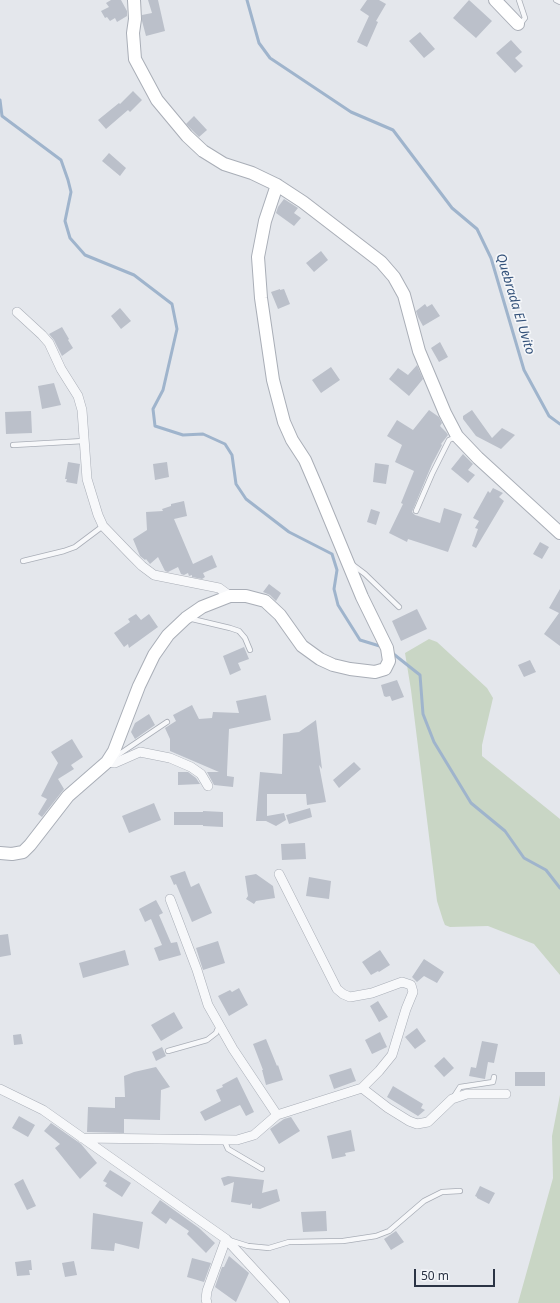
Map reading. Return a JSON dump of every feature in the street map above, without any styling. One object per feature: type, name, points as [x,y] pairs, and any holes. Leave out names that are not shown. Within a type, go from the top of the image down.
[{"type":"street","points":[[134,0],[135,19],[133,33],[135,59],[158,100],[187,136],[203,151],[224,164],[252,173],[277,185],[303,202],[381,262],[394,277],[404,295],[419,351],[445,413],[458,436],[478,458],[560,532]]},
{"type":"street","points":[[495,0],[518,24]]},
{"type":"street","points":[[0,853],[12,854],[22,852],[30,845],[68,796],[107,762],[114,751],[139,686],[154,655],[168,635],[186,618],[202,607],[230,596],[246,596],[265,601],[280,616],[302,646],[320,659],[333,665],[375,672],[385,669],[389,661],[386,648],[362,597],[305,460],[292,440],[284,422],[273,380],[261,298],[258,257],[265,221],[277,185]]},
{"type":"street","points":[[17,312],[49,343],[61,369],[78,396],[82,410],[87,479],[103,526],[134,558],[154,575],[219,588],[230,596]]},
{"type":"street","points":[[107,762],[115,763],[140,752],[170,758],[191,767],[201,774],[208,786]]},
{"type":"street","points":[[82,1138],[237,1140],[254,1135],[277,1115],[362,1088],[392,1055],[406,1009],[413,992],[411,985],[402,982],[372,993],[350,997],[337,989],[279,874]]},
{"type":"street","points":[[170,899],[197,970],[208,1005],[233,1049],[277,1115]]},
{"type":"street","points":[[362,1088],[388,1108],[409,1121],[417,1124],[428,1122],[452,1099],[467,1094],[506,1094]]},
{"type":"street","points":[[0,1089],[43,1110],[226,1239],[285,1303]]},
{"type":"street","points":[[208,1303],[206,1300],[207,1291],[226,1239]]},
{"type":"lane","points":[[518,24],[525,18],[519,0]]},
{"type":"lane","points":[[556,0],[560,2]]},
{"type":"lane","points":[[416,511],[449,440],[458,436]]},
{"type":"lane","points":[[13,445],[84,440]]},
{"type":"lane","points":[[23,561],[70,549],[103,526]]},
{"type":"lane","points":[[347,560],[365,574],[399,607]]},
{"type":"lane","points":[[186,618],[239,631],[245,638],[250,650]]},
{"type":"lane","points":[[107,762],[167,722]]},
{"type":"lane","points":[[168,1050],[207,1040],[216,1033],[219,1026]]},
{"type":"lane","points":[[452,1099],[460,1088],[493,1082],[494,1076]]},
{"type":"lane","points":[[224,1140],[228,1149],[262,1169]]},
{"type":"lane","points":[[226,1239],[248,1246],[268,1248],[289,1242],[344,1241],[376,1236],[389,1231],[424,1201],[442,1192],[460,1191]]},
{"type":"green space","points":[[429,639],[437,642],[487,688],[493,698],[482,745],[482,756],[560,819],[560,975],[534,944],[488,926],[450,927],[445,925],[443,920],[437,901],[411,690],[405,653]]},
{"type":"green space","points":[[560,1095],[560,1303],[518,1303],[553,1178],[552,1136]]},
{"type":"building","points":[[111,0],[121,0],[127,11],[127,16],[117,22],[115,18],[110,21],[107,17],[105,18],[101,11],[109,7],[106,3]]},
{"type":"building","points":[[148,0],[158,0],[165,31],[146,36],[142,15],[152,13]]},
{"type":"building","points":[[367,0],[379,0],[386,4],[376,21],[378,22],[367,47],[357,42],[369,16],[360,10]]},
{"type":"building","points":[[469,0],[492,21],[476,38],[453,18]]},
{"type":"building","points":[[420,32],[435,49],[424,58],[409,41]]},
{"type":"building","points":[[511,40],[522,52],[515,58],[523,66],[515,73],[496,53]]},
{"type":"building","points":[[133,91],[142,100],[130,112],[128,110],[106,129],[98,120],[119,103],[120,104]]},
{"type":"building","points":[[194,116],[207,130],[199,137],[186,124]]},
{"type":"building","points":[[109,153],[126,168],[120,176],[102,161]]},
{"type":"building","points":[[284,199],[298,208],[294,213],[301,218],[294,226],[276,213],[278,207]]},
{"type":"building","points":[[321,251],[328,260],[314,272],[306,263]]},
{"type":"building","points":[[284,289],[290,304],[278,309],[271,292]]},
{"type":"building","points":[[425,304],[427,307],[432,304],[440,316],[423,326],[416,311]]},
{"type":"building","points":[[120,308],[131,321],[121,329],[111,316]]},
{"type":"building","points":[[62,327],[73,348],[62,356],[54,340],[49,334]]},
{"type":"building","points":[[440,342],[448,357],[439,362],[431,348]]},
{"type":"building","points":[[417,365],[423,379],[409,396],[389,379],[398,368],[408,375]]},
{"type":"building","points":[[331,367],[340,380],[321,393],[312,380]]},
{"type":"building","points":[[54,383],[61,405],[42,409],[38,386]]},
{"type":"building","points":[[429,410],[439,417],[442,423],[440,426],[448,435],[441,444],[442,445],[432,464],[412,512],[415,515],[440,523],[444,508],[462,514],[448,552],[408,539],[407,542],[389,533],[403,504],[401,503],[414,471],[395,462],[402,445],[387,436],[397,420],[413,430]]},
{"type":"building","points":[[472,410],[492,438],[502,428],[515,435],[501,449],[476,436],[463,419],[463,416]]},
{"type":"building","points":[[31,411],[32,433],[6,434],[5,412]]},
{"type":"building","points":[[463,454],[473,464],[468,470],[475,475],[468,483],[451,469]]},
{"type":"building","points":[[68,462],[80,464],[77,484],[66,482],[67,479],[65,479]]},
{"type":"building","points":[[167,462],[169,477],[155,480],[153,464]]},
{"type":"building","points":[[375,463],[389,465],[386,484],[373,482]]},
{"type":"building","points":[[493,488],[503,493],[499,497],[504,501],[476,548],[472,546],[478,529],[475,528],[479,521],[473,518],[488,491],[490,493]]},
{"type":"building","points":[[184,501],[187,516],[174,519],[193,564],[212,555],[217,567],[203,573],[205,577],[202,579],[192,577],[192,575],[189,576],[188,573],[184,575],[181,574],[178,567],[168,572],[165,571],[158,557],[150,564],[146,559],[145,560],[140,556],[133,539],[147,530],[146,512],[163,511],[162,509],[171,506],[171,504]]},
{"type":"building","points":[[371,509],[380,512],[376,525],[367,522]]},
{"type":"building","points":[[540,542],[549,547],[542,559],[533,554]]},
{"type":"building","points":[[269,584],[281,593],[276,601],[270,595],[263,592]]},
{"type":"building","points":[[560,589],[560,646],[544,634],[559,613],[549,608]]},
{"type":"building","points":[[417,609],[427,629],[401,641],[392,621]]},
{"type":"building","points":[[136,614],[141,620],[149,614],[158,627],[129,648],[128,644],[124,647],[114,633],[130,622],[128,619]]},
{"type":"building","points":[[244,647],[249,659],[238,663],[241,670],[230,675],[223,656]]},
{"type":"building","points":[[530,660],[536,672],[524,677],[518,665]]},
{"type":"building","points":[[397,680],[404,697],[392,701],[390,696],[384,696],[381,685]]},
{"type":"building","points":[[266,695],[271,720],[229,729],[227,776],[234,777],[233,787],[214,785],[207,772],[219,772],[170,751],[170,739],[165,728],[176,721],[173,715],[192,705],[199,719],[212,718],[213,712],[239,713],[236,701]]},
{"type":"building","points":[[149,714],[155,725],[135,739],[131,732],[135,723]]},
{"type":"building","points":[[316,720],[322,769],[319,765],[326,802],[307,805],[306,794],[267,794],[267,816],[284,813],[286,820],[276,826],[266,821],[256,821],[260,772],[282,774],[283,734],[299,732]]},
{"type":"building","points":[[72,739],[83,757],[71,765],[74,769],[58,779],[64,789],[42,817],[38,814],[47,799],[41,796],[58,763],[51,752]]},
{"type":"building","points":[[354,762],[361,769],[339,788],[333,780]]},
{"type":"building","points":[[178,772],[188,772],[196,778],[200,784],[178,785]]},
{"type":"building","points":[[154,803],[161,820],[129,833],[122,816]]},
{"type":"building","points":[[310,808],[312,817],[289,824],[286,815]]},
{"type":"building","points":[[174,812],[223,812],[223,827],[174,825]]},
{"type":"building","points":[[305,843],[306,859],[282,860],[281,844]]},
{"type":"building","points":[[185,871],[191,887],[199,883],[212,913],[192,922],[176,884],[174,885],[170,876]]},
{"type":"building","points":[[256,874],[273,886],[275,898],[256,901],[254,904],[246,899],[248,896],[245,876]]},
{"type":"building","points":[[309,877],[331,881],[329,899],[306,896]]},
{"type":"building","points":[[156,900],[163,913],[159,915],[171,943],[177,942],[181,955],[159,961],[154,948],[162,945],[151,919],[145,922],[139,909]]},
{"type":"building","points":[[8,934],[11,955],[0,957],[0,935]]},
{"type":"building","points":[[218,941],[225,963],[203,970],[196,948]]},
{"type":"building","points":[[125,950],[129,965],[83,978],[79,963]]},
{"type":"building","points":[[380,950],[390,965],[371,975],[362,962]]},
{"type":"building","points":[[424,959],[444,972],[437,983],[424,976],[417,982],[412,977]]},
{"type":"building","points":[[239,988],[248,1005],[229,1016],[218,996],[230,990],[232,992]]},
{"type":"building","points":[[378,1001],[388,1017],[379,1022],[370,1006]]},
{"type":"building","points":[[174,1012],[183,1028],[161,1041],[151,1025]]},
{"type":"building","points":[[417,1028],[426,1041],[415,1049],[405,1037]]},
{"type":"building","points":[[380,1032],[387,1047],[372,1054],[365,1040]]},
{"type":"building","points":[[21,1034],[23,1044],[14,1045],[13,1035]]},
{"type":"building","points":[[266,1039],[283,1080],[266,1085],[263,1070],[253,1044]]},
{"type":"building","points":[[482,1041],[498,1044],[494,1063],[488,1062],[485,1079],[469,1076],[471,1067],[476,1068]]},
{"type":"building","points":[[162,1047],[166,1056],[156,1061],[152,1052]]},
{"type":"building","points":[[444,1057],[454,1068],[444,1077],[434,1066]]},
{"type":"building","points":[[156,1067],[170,1087],[161,1090],[160,1120],[124,1119],[124,1133],[87,1132],[88,1107],[115,1108],[115,1097],[125,1097],[124,1076]]},
{"type":"building","points":[[351,1068],[356,1081],[334,1089],[329,1075]]},
{"type":"building","points":[[515,1072],[545,1072],[545,1086],[515,1086]]},
{"type":"building","points":[[237,1077],[254,1112],[246,1116],[240,1105],[205,1121],[200,1112],[221,1101],[216,1090]]},
{"type":"building","points":[[393,1086],[423,1104],[421,1108],[425,1110],[418,1116],[387,1097]]},
{"type":"building","points":[[19,1116],[35,1125],[28,1137],[12,1128]]},
{"type":"building","points":[[291,1117],[300,1131],[279,1144],[270,1129],[284,1119]]},
{"type":"building","points":[[51,1123],[81,1144],[97,1163],[80,1179],[55,1148],[60,1144],[44,1131]]},
{"type":"building","points":[[351,1130],[355,1151],[345,1153],[346,1156],[332,1159],[327,1136]]},
{"type":"building","points":[[110,1170],[131,1183],[122,1197],[105,1186],[107,1183],[103,1181]]},
{"type":"building","points":[[228,1176],[264,1180],[262,1193],[277,1189],[280,1201],[260,1209],[252,1208],[252,1203],[250,1205],[231,1202],[234,1182],[224,1186],[221,1178]]},
{"type":"building","points":[[23,1179],[36,1206],[27,1210],[14,1184]]},
{"type":"building","points":[[480,1186],[495,1193],[489,1204],[475,1196]]},
{"type":"building","points":[[160,1200],[199,1228],[215,1243],[206,1253],[187,1234],[189,1231],[170,1218],[166,1224],[151,1213]]},
{"type":"building","points":[[326,1211],[327,1231],[303,1232],[301,1212]]},
{"type":"building","points":[[93,1213],[143,1222],[139,1249],[115,1243],[114,1251],[91,1249]]},
{"type":"building","points":[[396,1231],[404,1242],[391,1250],[384,1239]]},
{"type":"building","points":[[229,1256],[249,1273],[236,1302],[215,1287],[222,1267],[224,1267]]},
{"type":"building","points":[[192,1258],[211,1263],[204,1282],[187,1277]]},
{"type":"building","points":[[31,1260],[32,1270],[29,1270],[30,1275],[17,1276],[15,1262]]},
{"type":"building","points":[[74,1261],[77,1275],[65,1277],[62,1263]]},
{"type":"waterway","name":"Quebrada El Uvito","points":[[247,0],[259,43],[270,58],[351,112],[393,130],[452,208],[477,229],[491,258],[524,370],[549,416],[560,424]]},
{"type":"waterway","points":[[0,100],[2,116],[61,160],[71,192],[65,221],[70,238],[85,255],[134,275],[172,304],[177,329],[163,390],[153,409],[155,426],[183,435],[203,434],[225,444],[232,455],[236,484],[246,499],[289,532],[332,554],[337,570],[334,589],[338,605],[360,640],[383,647]]},
{"type":"waterway","points":[[391,652],[420,675],[423,714],[434,742],[471,803],[505,831],[524,858],[546,870],[560,888]]}]
